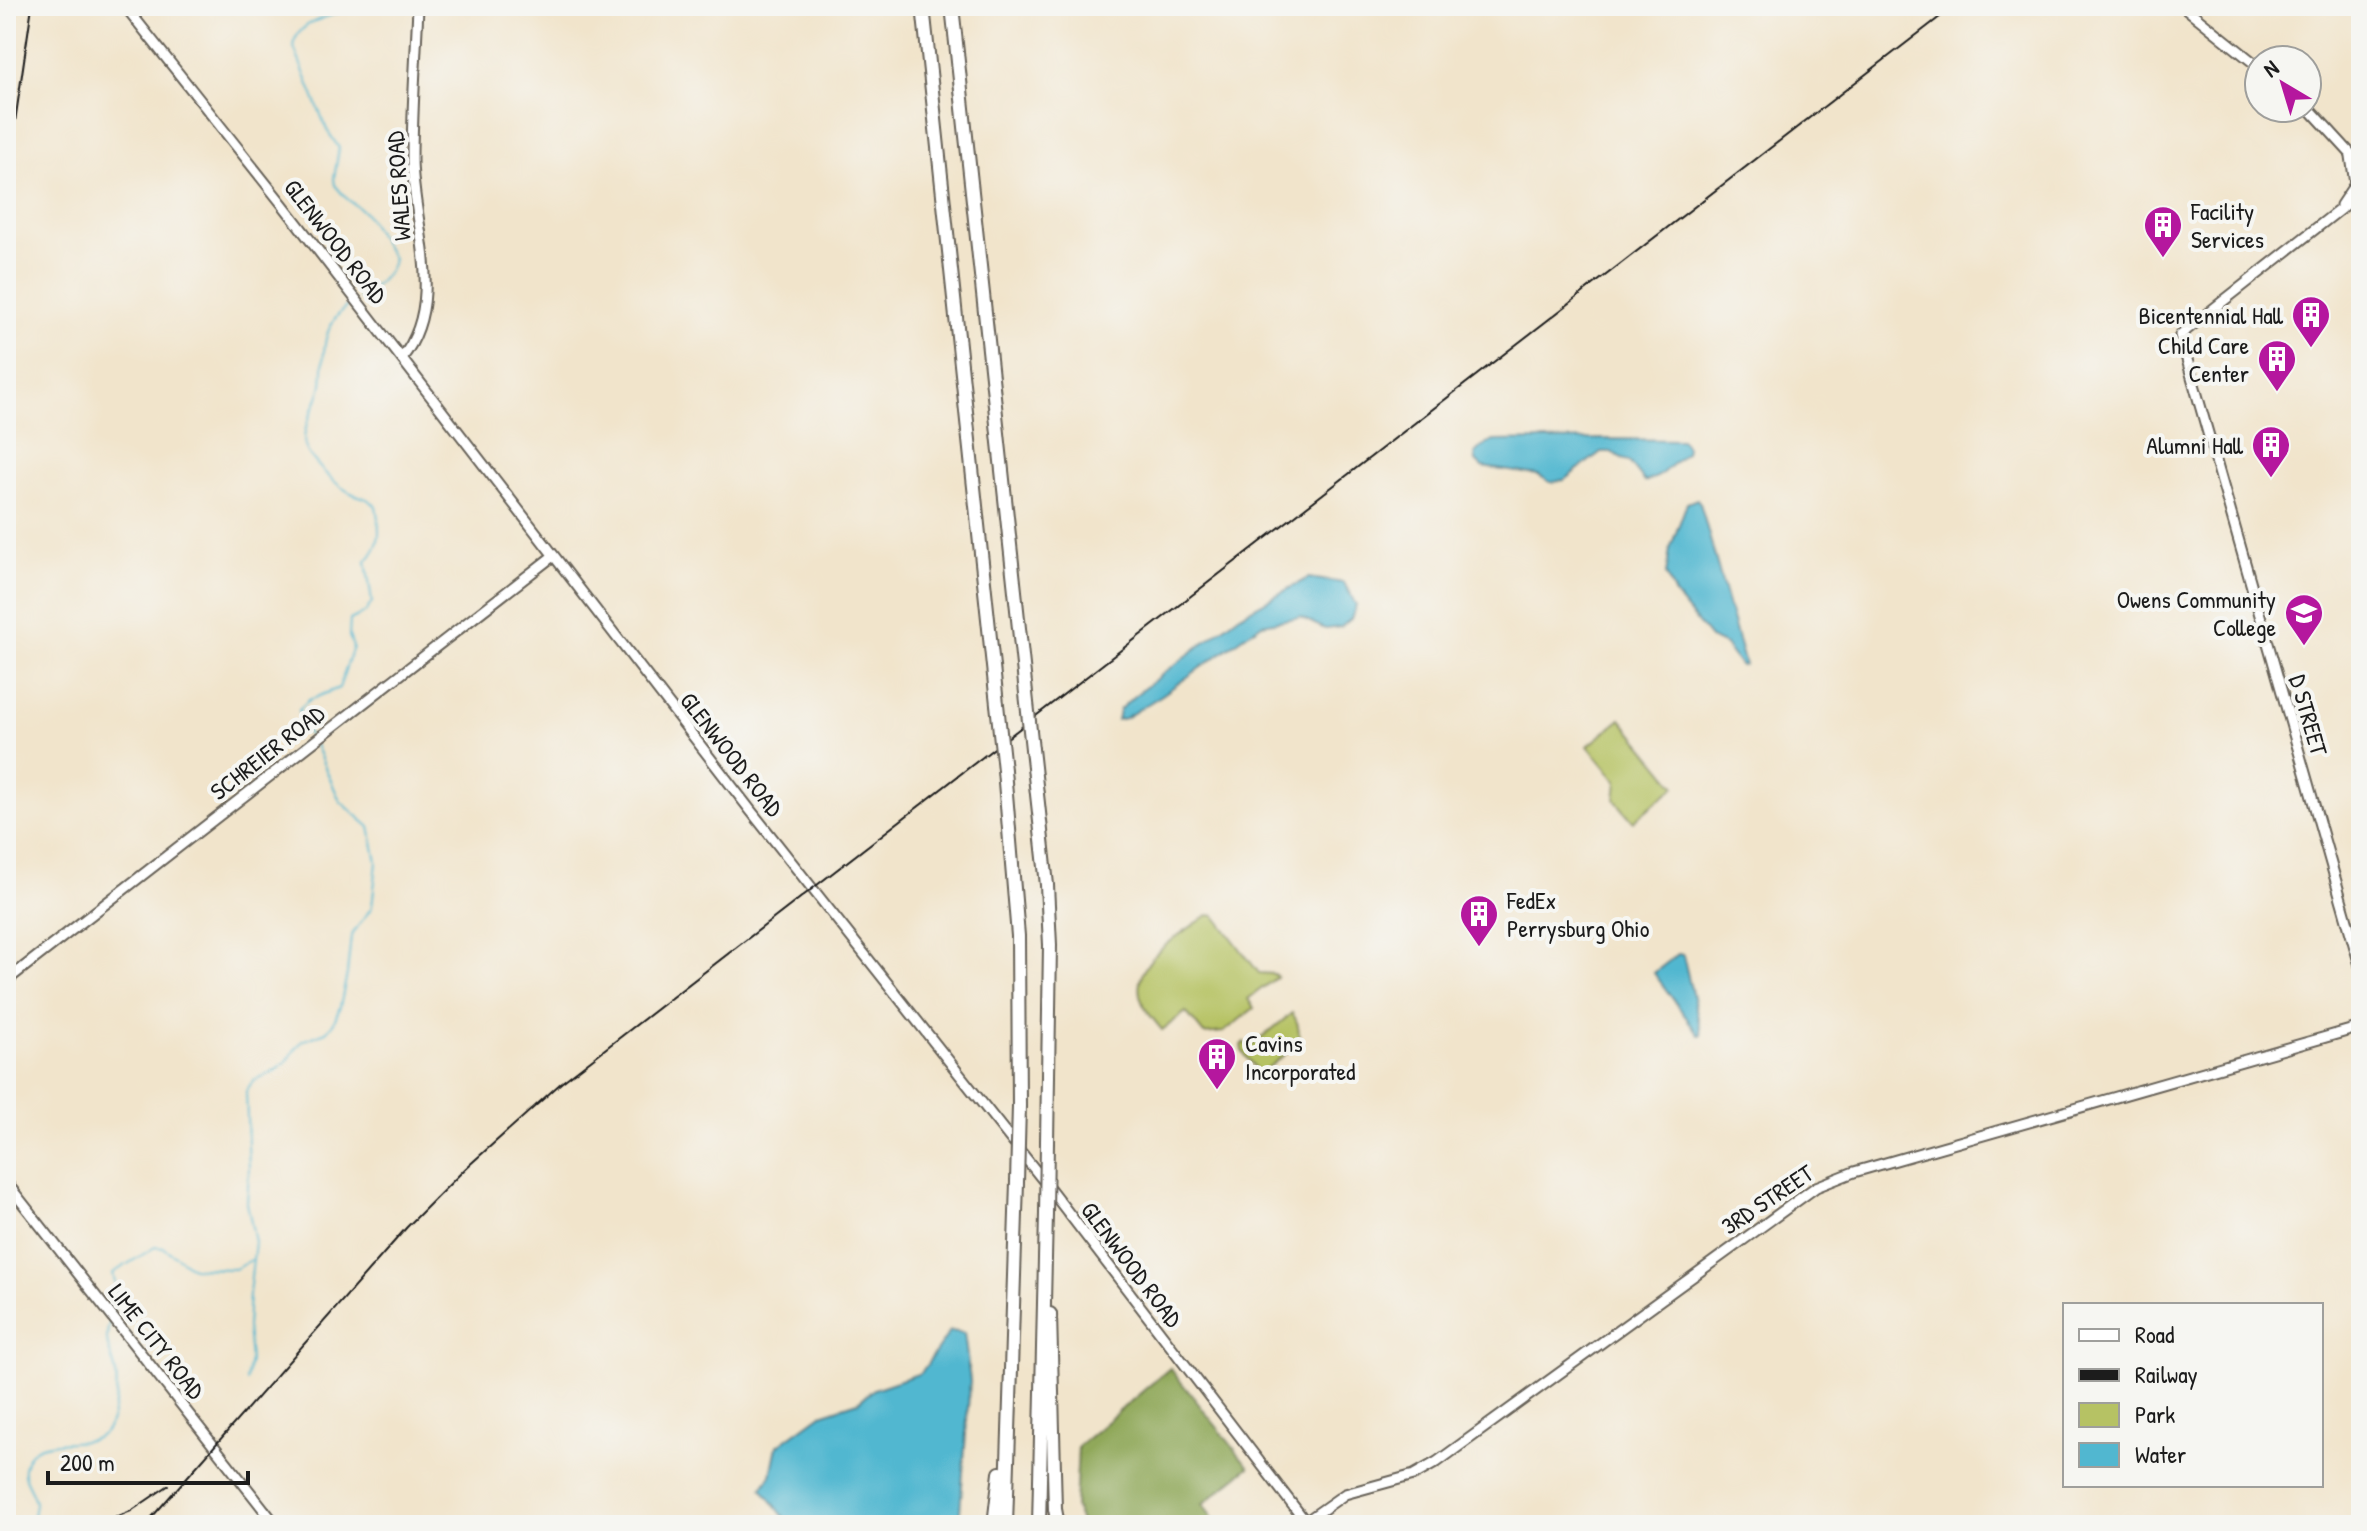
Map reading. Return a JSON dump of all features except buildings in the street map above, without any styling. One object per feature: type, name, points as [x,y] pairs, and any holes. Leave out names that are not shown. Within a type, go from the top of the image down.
[{"type":"highway","points":[[923,6],[1004,770],[1018,936],[1019,1106],[1006,1525]]},
{"type":"highway","points":[[952,6],[1047,885],[1050,945],[1039,1525]]},
{"type":"highway","points":[[1045,1259],[1052,1341],[1055,1509],[1058,1525]]},
{"type":"highway","points":[[994,1525],[1008,1426]]},
{"type":"street","name":"GLENWOOD ROAD","points":[[125,6],[1047,1185],[1304,1524]]},
{"type":"street","name":"WALES ROAD","points":[[402,358],[414,338],[426,289],[412,164],[418,6]]},
{"type":"street","points":[[2183,6],[2243,54]]},
{"type":"street","points":[[2323,123],[2361,165]]},
{"type":"street","points":[[2336,213],[2355,184],[2350,152]]},
{"type":"street","points":[[2336,213],[2361,193]]},
{"type":"street","name":"D STREET","points":[[2336,213],[2180,335],[2361,969]]},
{"type":"street","name":"SCHREIER ROAD","points":[[6,981],[553,556]]},
{"type":"street","name":"3RD STREET","points":[[1304,1524],[1345,1494],[1414,1475],[1437,1462],[1816,1187],[1854,1172],[2361,1027]]},
{"type":"street","name":"LIME CITY ROAD","points":[[6,1182],[276,1525]]},
{"type":"green space","points":[[1621,719],[1676,786],[1633,821],[1615,800],[1617,781],[1588,746]]},
{"type":"green space","points":[[1208,915],[1215,916],[1259,973],[1277,977],[1248,999],[1254,1008],[1224,1032],[1204,1034],[1186,1012],[1162,1030],[1143,1004],[1139,989],[1141,976],[1158,952]]},
{"type":"green space","points":[[1292,1013],[1298,1028],[1298,1044],[1260,1074],[1242,1051],[1241,1045],[1244,1042],[1249,1048]]},
{"type":"green space","points":[[1170,1368],[1249,1467],[1203,1504],[1217,1525],[1082,1525],[1075,1507],[1078,1446]]},
{"type":"water","points":[[1682,440],[1686,447],[1685,453],[1659,476],[1645,482],[1629,462],[1611,452],[1601,452],[1564,480],[1550,482],[1538,475],[1482,467],[1476,461],[1475,453],[1494,441]]},
{"type":"water","points":[[1697,499],[1745,665],[1741,666],[1725,645],[1710,638],[1675,595],[1666,574],[1670,549],[1687,503]]},
{"type":"water","points":[[1308,578],[1344,583],[1356,605],[1351,619],[1341,627],[1325,629],[1300,617],[1262,624],[1162,695],[1117,720],[1119,710],[1134,696],[1240,615]]},
{"type":"water","points":[[1678,954],[1683,955],[1702,1035],[1654,973]]},
{"type":"water","points":[[950,1331],[964,1333],[970,1381],[959,1525],[790,1525],[762,1488],[771,1475],[777,1446],[821,1414],[858,1402],[874,1389],[921,1373]]},
{"type":"waterway","points":[[353,6],[310,24],[297,36],[293,45],[327,130],[339,148],[335,185],[365,213],[393,259],[385,276],[359,298]]},
{"type":"waterway","points":[[311,739],[301,721],[299,709],[309,700],[339,688],[353,647],[349,636],[350,620],[366,612],[372,602],[366,561],[379,536],[376,506],[349,492],[322,470],[309,454],[304,437],[322,384],[327,335],[338,316],[354,301]]},
{"type":"waterway","points":[[246,1381],[250,1360],[247,1327],[255,1242],[247,1203],[246,1091],[253,1081],[286,1062],[302,1041],[326,1032],[333,1024],[347,974],[351,936],[372,907],[377,862],[370,827],[340,801],[315,745]]},
{"type":"waterway","points":[[113,1311],[117,1294],[113,1273],[155,1247],[164,1248],[193,1268],[235,1269],[251,1260]]},
{"type":"waterway","points":[[33,1521],[35,1503],[24,1473],[29,1455],[49,1444],[99,1437],[110,1424],[117,1388],[107,1343],[110,1321]]},
{"type":"railway","points":[[6,183],[32,6]]},
{"type":"railway","points":[[145,1525],[407,1227],[466,1168],[561,1083],[1954,6]]},
{"type":"railway","points":[[96,1525],[131,1511],[169,1485]]},
{"type":"place","name":"Facility Services","points":[[2163,259]]},
{"type":"place","name":"Bicentennial Hall","points":[[2311,349]]},
{"type":"place","name":"Child Care Center","points":[[2277,393]]},
{"type":"place","name":"Alumni Hall","points":[[2271,479]]},
{"type":"place","name":"Owens Community College","points":[[2304,647]]},
{"type":"place","name":"FedEx Perrysburg Ohio","points":[[1479,948]]},
{"type":"place","name":"Cavins Incorporated","points":[[1217,1091]]}]
